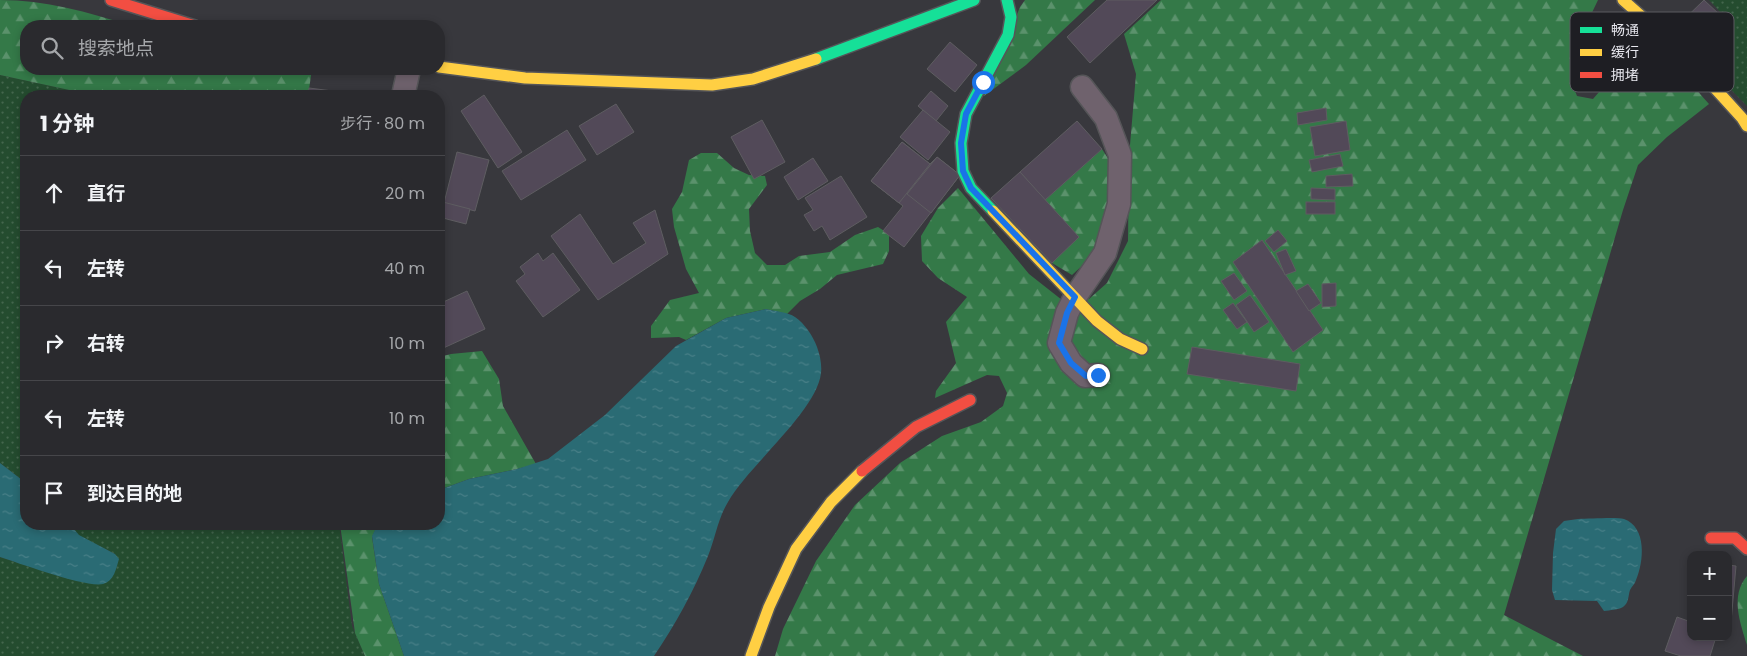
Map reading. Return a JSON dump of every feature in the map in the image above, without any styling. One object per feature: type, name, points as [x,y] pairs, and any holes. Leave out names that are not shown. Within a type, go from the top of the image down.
[{"type":"street","points":[[111,0],[176,20]]},
{"type":"street","points":[[445,68],[526,78],[712,85],[753,79],[821,58],[974,0]]},
{"type":"street","points":[[1007,0],[1011,17],[1008,35],[966,114],[961,143],[963,171],[971,188],[1097,322],[1120,339],[1142,349]]},
{"type":"street","points":[[1623,0],[1636,12]]},
{"type":"street","points":[[404,90],[408,75]]},
{"type":"street","points":[[1082,87],[1106,118],[1120,155],[1119,204],[1105,253],[1075,297],[1067,313],[1059,343],[1071,363],[1086,376],[1098,375]]},
{"type":"street","points":[[1718,92],[1747,126]]},
{"type":"street","points":[[751,656],[769,607],[796,549],[831,502],[869,464],[916,427],[970,400]]},
{"type":"street","points":[[1711,538],[1735,538],[1747,549]]},
{"type":"green space","points":[[0,0],[50,5],[112,20],[20,20],[20,75],[311,75],[309,90],[69,90],[0,75]]},
{"type":"green space","points":[[1025,0],[1095,0],[1026,65],[984,96],[1020,7]]},
{"type":"green space","points":[[1161,0],[1598,0],[1592,12],[1570,12],[1570,92],[1575,92],[1577,96],[1593,99],[1599,92],[1698,92],[1709,104],[1667,137],[1638,165],[1623,210],[1504,615],[1583,656],[775,656],[783,629],[816,561],[855,505],[900,463],[942,436],[981,422],[1003,406],[1007,393],[999,376],[987,375],[935,398],[936,391],[956,363],[946,322],[967,297],[938,278],[922,261],[921,236],[938,208],[958,188],[1029,274],[1062,300],[1089,299],[1107,283],[1128,241],[1129,157],[1136,74],[1124,34]]},
{"type":"green space","points":[[1709,0],[1747,0],[1747,106],[1733,92],[1734,12],[1720,12]]},
{"type":"green space","points":[[0,75],[69,90],[20,90],[20,478],[0,463]]},
{"type":"green space","points":[[1102,149],[1109,160],[1113,183],[1095,249],[1085,263],[1072,275],[1052,263],[1045,200]]},
{"type":"green space","points":[[701,153],[717,153],[734,168],[749,175],[765,176],[767,185],[749,209],[750,231],[755,253],[767,265],[785,265],[799,256],[830,252],[855,235],[878,227],[889,234],[889,251],[883,264],[837,275],[820,289],[800,301],[787,314],[766,309],[726,318],[686,340],[679,337],[651,338],[651,326],[670,300],[699,293],[686,269],[674,227],[672,209],[682,192],[689,160]]},
{"type":"green space","points":[[482,351],[499,379],[503,406],[536,464],[469,479],[445,488],[445,356]]},
{"type":"green space","points":[[75,530],[340,530],[352,626],[365,656],[0,656],[0,557],[62,577],[96,584],[115,554],[78,535]]},
{"type":"green space","points":[[341,530],[375,530],[372,537],[379,584],[404,656],[365,656],[355,633]]},
{"type":"green space","points":[[1747,576],[1747,645],[1739,618],[1738,601],[1739,592]]},
{"type":"water","points":[[766,309],[792,315],[802,323],[817,347],[821,363],[821,373],[817,388],[808,404],[750,472],[728,502],[697,582],[677,620],[654,656],[404,656],[379,584],[372,536],[375,530],[445,530],[445,488],[469,479],[517,469],[548,459],[605,415],[676,346],[726,318]]},
{"type":"water","points":[[0,463],[20,478],[20,530],[75,530],[79,535],[115,554],[119,559],[110,580],[103,584],[94,584],[52,574],[0,557]]},
{"type":"water","points":[[1578,519],[1624,519],[1637,529],[1642,546],[1641,564],[1636,581],[1623,607],[1604,611],[1597,601],[1555,600],[1552,590],[1556,529],[1564,521]]},
{"type":"building","points":[[1107,0],[1157,0],[1090,63],[1067,37]]},
{"type":"building","points":[[1704,0],[1717,12],[1692,12]]},
{"type":"building","points":[[950,42],[977,65],[955,92],[927,69]]},
{"type":"building","points":[[309,88],[325,90],[309,90]]},
{"type":"building","points":[[931,91],[948,106],[936,121],[918,106]]},
{"type":"building","points":[[484,95],[522,152],[498,168],[461,111]]},
{"type":"building","points":[[616,104],[634,132],[597,155],[579,126]]},
{"type":"building","points":[[1326,108],[1327,120],[1298,125],[1297,113]]},
{"type":"building","points":[[923,110],[950,132],[928,160],[900,137]]},
{"type":"building","points":[[762,120],[785,162],[754,179],[731,137]]},
{"type":"building","points":[[1077,121],[1102,149],[1045,200],[1020,172]]},
{"type":"building","points":[[1346,121],[1350,150],[1315,156],[1310,127]]},
{"type":"building","points":[[567,130],[586,160],[521,200],[502,171]]},
{"type":"building","points":[[902,142],[930,164],[937,157],[960,175],[904,247],[883,231],[903,206],[871,181]]},
{"type":"building","points":[[902,142],[930,164],[899,203],[871,181]]},
{"type":"building","points":[[457,152],[489,160],[475,211],[445,203]]},
{"type":"building","points":[[1340,154],[1343,166],[1312,172],[1309,160]]},
{"type":"building","points":[[937,157],[960,175],[931,213],[907,194]]},
{"type":"building","points":[[813,158],[828,181],[798,200],[784,177]]},
{"type":"building","points":[[1020,172],[1079,237],[1052,263],[991,198]]},
{"type":"building","points":[[1352,174],[1353,186],[1326,187],[1326,176]]},
{"type":"building","points":[[841,176],[867,217],[830,240],[822,226],[814,231],[804,215],[813,210],[805,198]]},
{"type":"building","points":[[1311,188],[1335,189],[1335,200],[1311,199]]},
{"type":"building","points":[[1306,202],[1335,202],[1335,214],[1306,214]]},
{"type":"building","points":[[445,203],[470,209],[466,224],[445,219]]},
{"type":"building","points":[[655,210],[668,254],[598,300],[551,236],[580,214],[613,264],[646,243],[633,223]]},
{"type":"building","points":[[1278,230],[1287,241],[1274,252],[1265,241]]},
{"type":"building","points":[[1262,240],[1323,330],[1293,352],[1233,262]]},
{"type":"building","points":[[1286,249],[1296,271],[1285,275],[1276,253]]},
{"type":"building","points":[[538,253],[543,261],[553,253],[580,290],[543,317],[516,281],[525,274],[520,267]]},
{"type":"building","points":[[1234,273],[1247,291],[1234,300],[1221,281]]},
{"type":"building","points":[[1336,283],[1336,306],[1322,307],[1322,284]]},
{"type":"building","points":[[1308,284],[1321,303],[1309,311],[1296,291]]},
{"type":"building","points":[[467,291],[485,329],[445,347],[445,301]]},
{"type":"building","points":[[1250,295],[1269,322],[1254,332],[1236,305]]},
{"type":"building","points":[[1233,303],[1247,322],[1237,329],[1223,310]]},
{"type":"building","points":[[1192,347],[1300,364],[1296,391],[1187,374]]},
{"type":"building","points":[[1732,566],[1736,566],[1732,611]]},
{"type":"building","points":[[1677,617],[1687,621],[1687,641],[1715,641],[1710,656],[1681,656],[1665,651]]},
{"type":"traffic: fast","points":[[816,59],[974,0]]},
{"type":"traffic: fast","points":[[993,211],[971,188],[963,171],[961,143],[966,114],[1008,35],[1011,17],[1007,0]]},
{"type":"traffic: slow","points":[[1623,0],[1637,12]]},
{"type":"traffic: slow","points":[[445,68],[525,78],[712,85],[753,79],[816,59]]},
{"type":"traffic: slow","points":[[1718,92],[1747,126]]},
{"type":"traffic: slow","points":[[993,211],[1097,321],[1120,339],[1142,349]]},
{"type":"traffic: slow","points":[[751,656],[769,607],[796,549],[831,502],[862,471]]},
{"type":"traffic: jam","points":[[111,0],[176,20]]},
{"type":"traffic: jam","points":[[862,471],[916,427],[970,400]]},
{"type":"traffic: jam","points":[[1711,538],[1735,538],[1747,549]]},
{"type":"route","points":[[983,82],[966,114],[961,143],[963,171],[971,188],[1075,297],[1067,313],[1059,343],[1071,363],[1086,376],[1098,375]]}]
